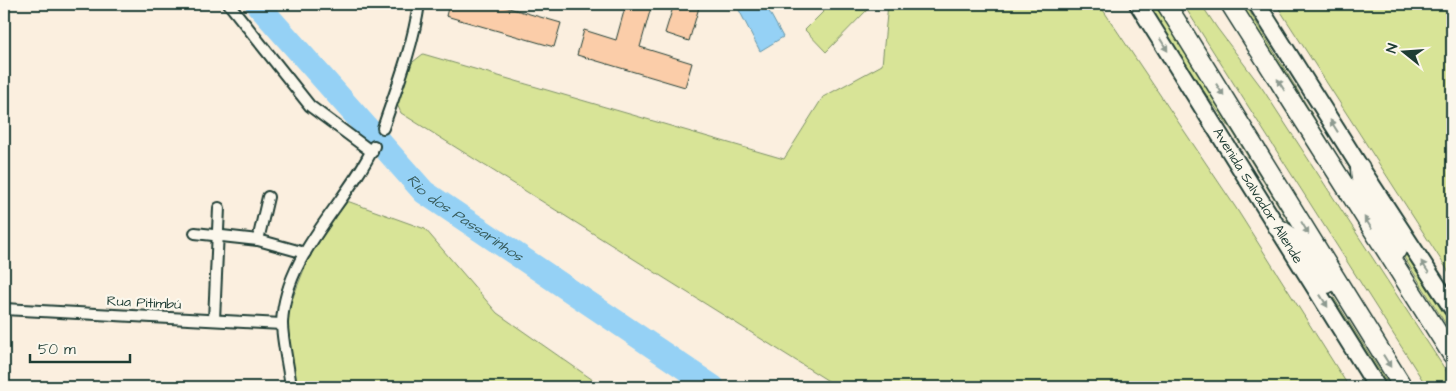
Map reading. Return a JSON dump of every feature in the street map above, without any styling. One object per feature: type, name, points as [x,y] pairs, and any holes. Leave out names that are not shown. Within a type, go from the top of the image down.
[{"type":"highway","name":"Avenida Salvador Allende","points":[[1166,4],[1403,387]]},
{"type":"highway","points":[[1230,4],[1452,355]]},
{"type":"highway","points":[[1360,167],[1360,180],[1363,189],[1384,222],[1431,323]]},
{"type":"highway","points":[[1278,228],[1291,236],[1301,247],[1352,317],[1370,335]]},
{"type":"main road","name":"Avenida Salvador Allende","points":[[1138,4],[1377,387]]},
{"type":"main road","points":[[1257,4],[1452,308]]},
{"type":"street","points":[[229,4],[310,106],[373,149],[305,253],[287,290],[282,324],[291,387]]},
{"type":"street","points":[[383,128],[402,76],[417,22],[419,4]]},
{"type":"street","points":[[258,240],[268,197]]},
{"type":"street","points":[[214,320],[219,208]]},
{"type":"street","points":[[195,233],[258,240],[305,253]]},
{"type":"street","name":"Rua Pitimbú","points":[[4,309],[282,324]]},
{"type":"green space","points":[[831,4],[861,4],[867,10],[826,52],[805,30]]},
{"type":"green space","points":[[888,4],[1099,4],[1236,208],[1349,387],[838,387],[401,113],[396,102],[409,65],[423,54],[784,159],[823,97],[882,65]]},
{"type":"green space","points":[[1146,4],[1156,4],[1318,259],[1306,250],[1232,131],[1182,60]]},
{"type":"green space","points":[[1183,4],[1201,4],[1262,88],[1452,380],[1452,387],[1427,387]]},
{"type":"green space","points":[[1239,4],[1245,4],[1379,224]]},
{"type":"green space","points":[[1276,4],[1452,4],[1452,277]]},
{"type":"green space","points":[[347,201],[425,229],[497,313],[603,387],[293,387],[282,325],[309,257]]},
{"type":"green space","points":[[1403,249],[1452,326],[1452,334],[1400,251]]},
{"type":"green space","points":[[1334,298],[1390,387],[1385,387],[1330,299]]},
{"type":"water","points":[[745,4],[765,4],[783,37],[760,51],[738,8]]},
{"type":"building","points":[[449,4],[495,4],[561,23],[554,47],[446,16]]},
{"type":"building","points":[[626,4],[652,4],[640,47],[692,63],[685,87],[577,55],[584,30],[616,40]]},
{"type":"building","points":[[674,4],[700,4],[689,41],[665,33]]},
{"type":"waterway","name":"Rio dos Passarinhos","points":[[257,4],[424,192],[713,387]]}]
